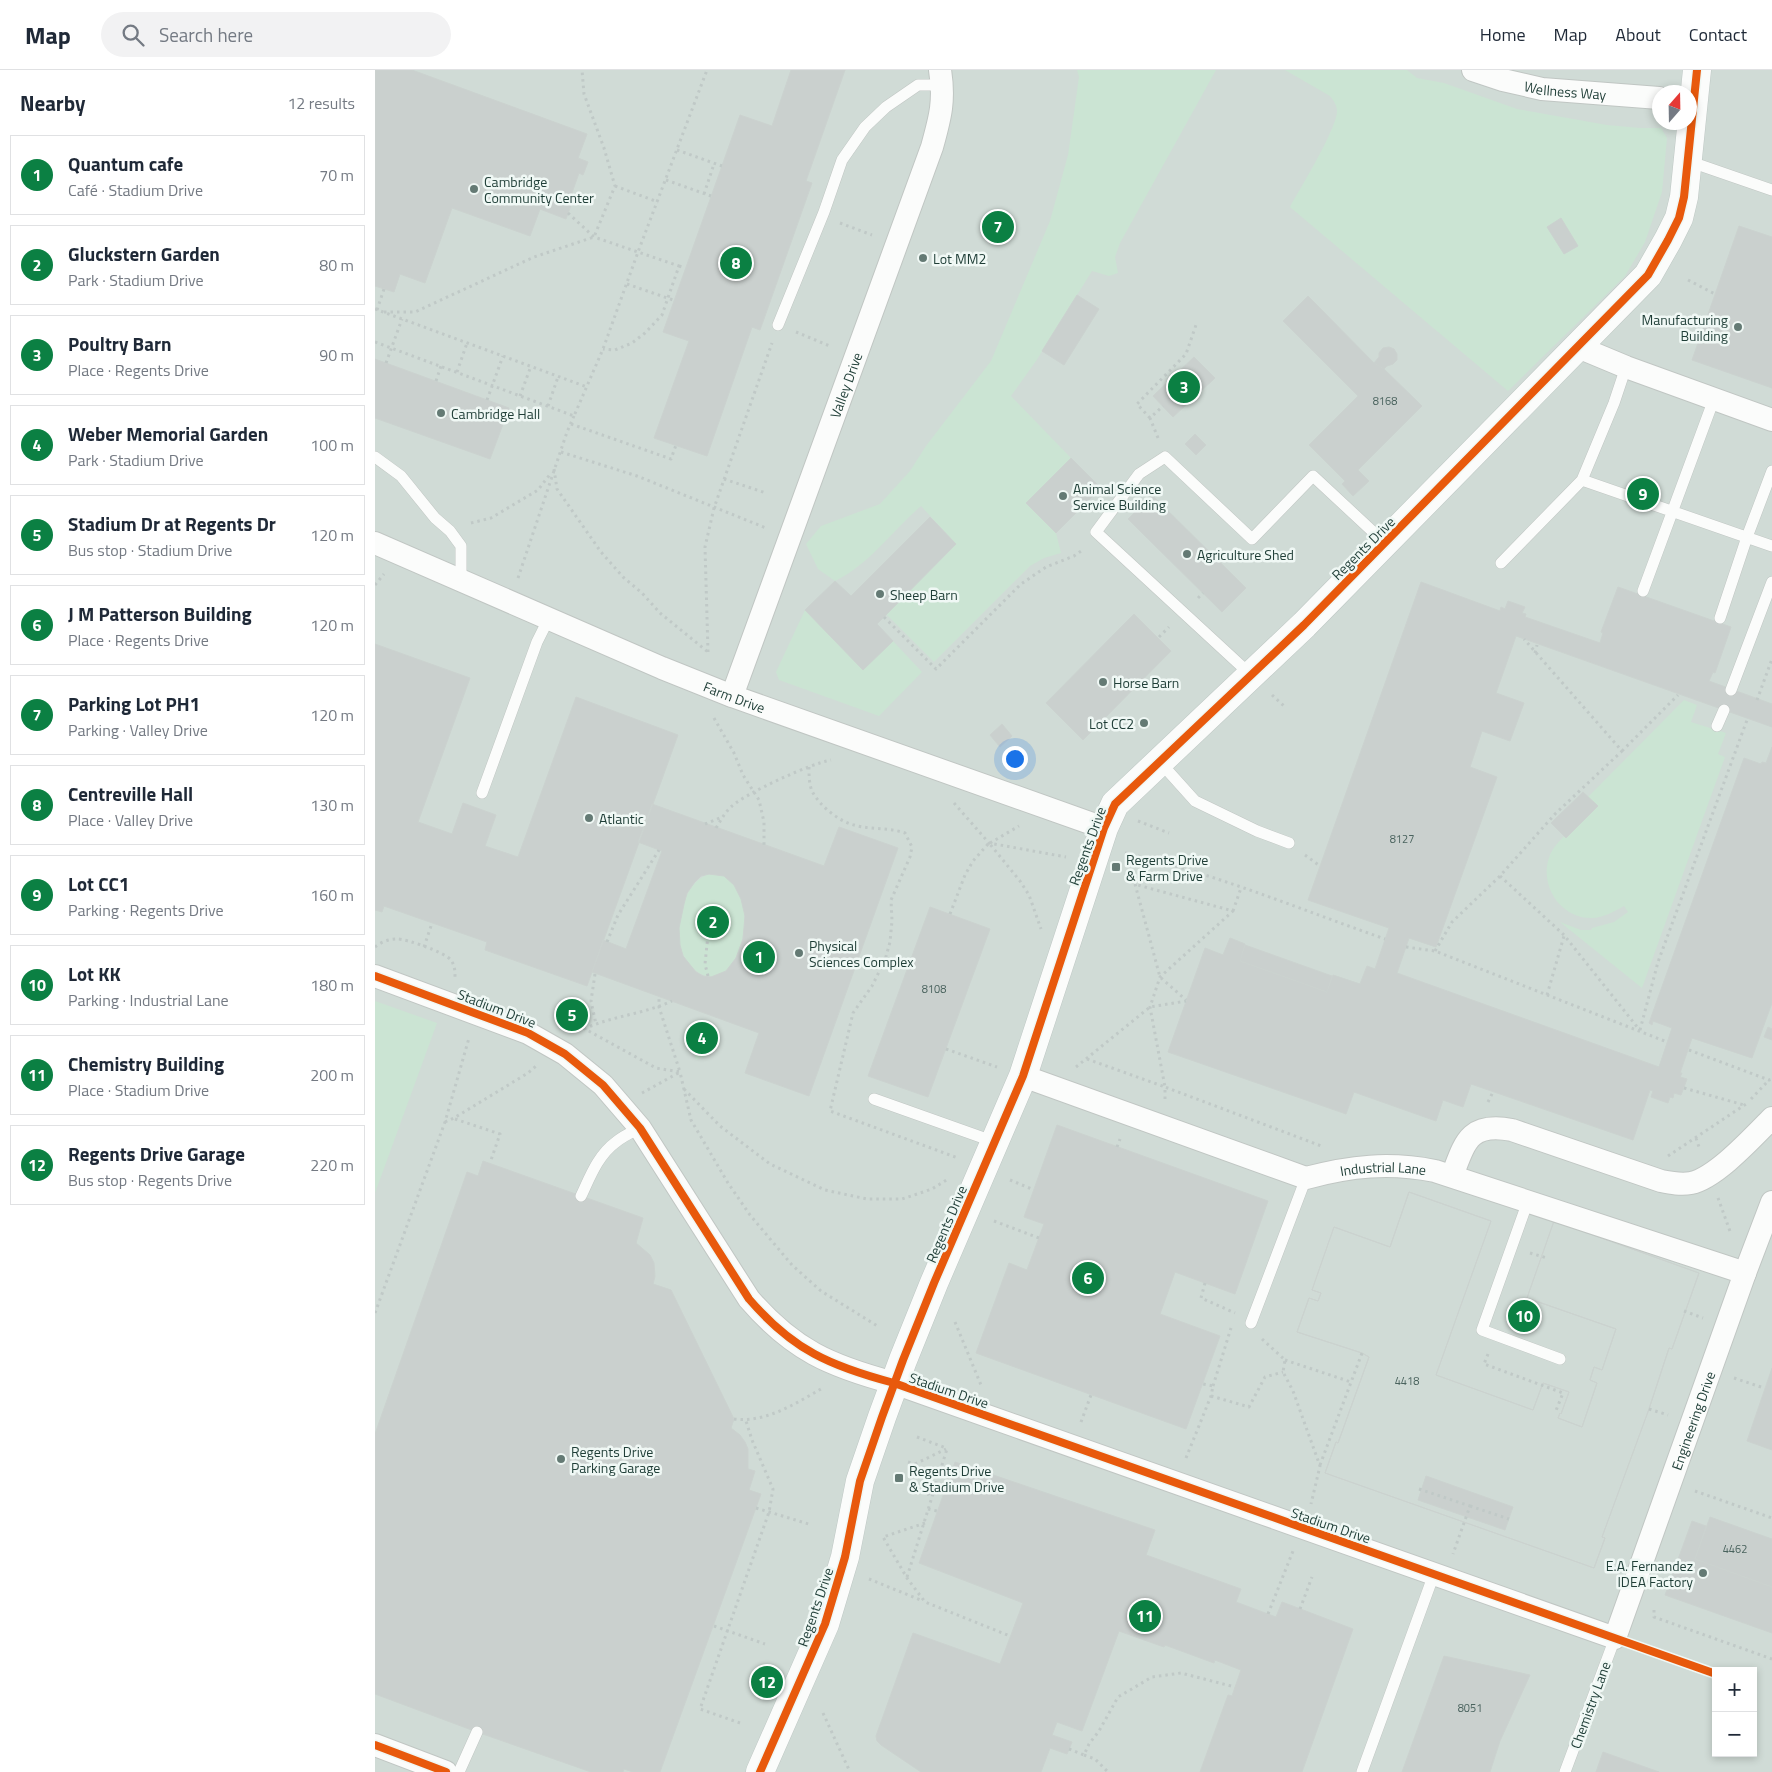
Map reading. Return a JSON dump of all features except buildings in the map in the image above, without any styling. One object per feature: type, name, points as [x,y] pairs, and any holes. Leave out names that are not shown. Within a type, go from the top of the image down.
[{"type":"street","name":"Wellness Way","points":[[1473,70],[1503,80],[1541,89],[1652,97]]},
{"type":"street","name":"Regents Drive","points":[[1694,85],[1697,70]]},
{"type":"street","name":"Valley Drive","points":[[732,696],[932,147],[942,112],[942,77]]},
{"type":"street","name":"Regents Drive","points":[[760,1772],[825,1624],[845,1556],[860,1481],[894,1384],[995,1142],[1011,1072],[1104,828],[1115,804],[1304,625],[1648,275],[1679,218],[1684,197],[1690,130]]},
{"type":"street","points":[[1578,347],[1626,367],[1772,420]]},
{"type":"street","name":"Farm Drive","points":[[375,543],[732,696],[1104,828]]},
{"type":"street","name":"Stadium Drive","points":[[375,976],[528,1033],[580,1065],[603,1085],[640,1128],[736,1281],[764,1316],[802,1348],[823,1359],[863,1375],[894,1384],[1615,1638]]},
{"type":"street","points":[[1011,1072],[1306,1178]]},
{"type":"street","points":[[1452,1176],[1465,1143],[1475,1132],[1497,1127],[1512,1130],[1661,1181],[1678,1184],[1691,1183],[1704,1179],[1721,1166],[1772,1118]]},
{"type":"street","name":"Industrial Lane","points":[[1306,1178],[1342,1169],[1374,1166],[1419,1168],[1452,1176],[1745,1273]]},
{"type":"street","name":"Engineering Drive","points":[[1615,1638],[1772,1202]]},
{"type":"street","points":[[375,1744],[446,1772]]},
{"type":"lane","points":[[778,325],[822,216],[842,160],[865,127],[886,107],[918,85],[942,77]]},
{"type":"lane","points":[[1688,161],[1772,190]]},
{"type":"lane","points":[[1501,562],[1582,480],[1614,403],[1626,367]]},
{"type":"lane","points":[[1643,590],[1714,399]]},
{"type":"lane","points":[[375,457],[401,476],[435,518],[461,546],[461,580]]},
{"type":"lane","points":[[1251,675],[1096,532],[1139,474],[1165,457],[1252,539],[1313,476],[1385,543]]},
{"type":"lane","points":[[1720,618],[1747,537],[1772,471]]},
{"type":"lane","points":[[1582,480],[1772,546]]},
{"type":"lane","points":[[1731,690],[1772,582]]},
{"type":"lane","points":[[482,794],[537,642],[549,618]]},
{"type":"lane","points":[[1717,726],[1724,710]]},
{"type":"lane","points":[[1160,762],[1195,800],[1257,831],[1289,843]]},
{"type":"lane","points":[[874,1099],[995,1142]]},
{"type":"lane","points":[[581,1196],[593,1169],[608,1149],[615,1142],[640,1128]]},
{"type":"lane","points":[[1251,1323],[1306,1178]]},
{"type":"lane","points":[[1528,1201],[1482,1330],[1560,1359]]},
{"type":"lane","points":[[1362,1772],[1433,1574]]},
{"type":"lane","name":"Chemistry Lane","points":[[1565,1772],[1615,1638]]},
{"type":"lane","points":[[459,1772],[477,1732]]},
{"type":"path","points":[[582,70],[584,94],[604,148],[615,186],[594,238]]},
{"type":"path","points":[[517,582],[554,469],[574,416],[603,349],[707,70]]},
{"type":"path","points":[[677,150],[721,166]]},
{"type":"path","points":[[704,194],[715,164]]},
{"type":"path","points":[[666,180],[711,196]]},
{"type":"path","points":[[615,186],[658,202]]},
{"type":"path","points":[[568,212],[594,238],[685,268]]},
{"type":"path","points":[[822,216],[877,237]]},
{"type":"path","points":[[384,312],[415,312],[534,257],[594,238]]},
{"type":"path","points":[[603,349],[615,350],[632,343],[663,315],[679,266]]},
{"type":"path","points":[[1688,280],[1715,294]]},
{"type":"path","points":[[627,284],[673,300]]},
{"type":"path","points":[[384,289],[376,309],[587,387]]},
{"type":"path","points":[[387,363],[402,319]]},
{"type":"path","points":[[554,469],[557,489],[601,552],[623,577],[642,593],[660,613],[708,652],[705,547],[714,508],[778,325],[837,349]]},
{"type":"path","points":[[1165,457],[1150,418],[1137,404],[1186,354],[1195,325]]},
{"type":"path","points":[[375,342],[574,416]]},
{"type":"path","points":[[457,372],[467,343]]},
{"type":"path","points":[[487,400],[503,356]]},
{"type":"path","points":[[436,381],[441,366]]},
{"type":"path","points":[[520,396],[531,366]]},
{"type":"path","points":[[548,406],[558,377]]},
{"type":"path","points":[[1150,418],[1163,406]]},
{"type":"path","points":[[571,424],[671,459],[677,445]]},
{"type":"path","points":[[561,452],[637,476],[766,528]]},
{"type":"path","points":[[471,523],[491,518],[538,490],[554,469]]},
{"type":"path","points":[[724,479],[766,492]]},
{"type":"path","points":[[884,617],[936,669],[1021,584],[1045,567],[1074,556],[1100,536]]},
{"type":"path","points":[[1524,639],[1622,751]]},
{"type":"path","points":[[1535,653],[1537,645]]},
{"type":"path","points":[[1757,700],[1772,658]]},
{"type":"path","points":[[1435,951],[1452,922],[1500,876],[1555,814],[1678,695]]},
{"type":"path","points":[[710,712],[734,753],[743,775],[759,800],[764,822],[765,845]]},
{"type":"path","points":[[1640,1030],[1658,962],[1747,720]]},
{"type":"path","points":[[716,828],[722,817],[733,805],[755,792],[785,778],[793,772],[832,760]]},
{"type":"path","points":[[809,767],[812,791],[830,814],[853,825],[896,830],[905,833],[912,847],[910,857],[891,900],[890,942],[885,960],[872,986],[853,1013],[830,1111],[965,1160]]},
{"type":"path","points":[[953,803],[1020,880],[1029,895],[1042,932]]},
{"type":"path","points":[[705,824],[722,817]]},
{"type":"path","points":[[1132,818],[1169,833]]},
{"type":"path","points":[[950,914],[965,875],[973,861],[989,843],[1022,824]]},
{"type":"path","points":[[989,843],[1074,859]]},
{"type":"path","points":[[607,942],[618,914],[659,850]]},
{"type":"path","points":[[1118,851],[1148,858],[1241,888],[1385,940]]},
{"type":"path","points":[[1500,876],[1565,935],[1640,1030]]},
{"type":"path","points":[[1070,1071],[1150,1007],[1186,1001],[1160,977],[1134,884],[1233,911]]},
{"type":"path","points":[[1166,1127],[1165,1087],[1150,1007],[1160,977],[1233,911],[1241,888]]},
{"type":"path","points":[[424,947],[432,923]]},
{"type":"path","points":[[708,976],[705,964],[709,925]]},
{"type":"path","points":[[1547,995],[1565,935]]},
{"type":"path","points":[[375,947],[387,940],[405,940],[447,956],[452,961],[455,970],[454,982]]},
{"type":"path","points":[[1406,947],[1435,951],[1667,1042]]},
{"type":"path","points":[[595,974],[591,1001],[597,1024]]},
{"type":"path","points":[[445,1122],[528,1073],[585,1029],[597,1024],[659,1008],[672,1002]]},
{"type":"path","points":[[553,1016],[585,1029],[656,1068],[680,1072],[691,1120],[728,1183],[750,1215],[793,1265],[821,1291],[879,1327]]},
{"type":"path","points":[[375,1313],[445,1122],[470,1039]]},
{"type":"path","points":[[946,1049],[1011,1072]]},
{"type":"path","points":[[1661,1161],[1745,1105],[1771,1079],[1689,1050]]},
{"type":"path","points":[[1087,1059],[1332,1150]]},
{"type":"path","points":[[683,1087],[720,1126],[770,1164],[825,1190],[867,1199],[902,1199],[932,1189],[952,1176]]},
{"type":"path","points":[[1684,1088],[1745,1105]]},
{"type":"path","points":[[1488,1102],[1493,1092]]},
{"type":"path","points":[[454,1118],[501,1134],[490,1163]]},
{"type":"path","points":[[1009,1180],[1034,1190]]},
{"type":"path","points":[[994,1221],[1039,1238]]},
{"type":"path","points":[[1186,1458],[1211,1396],[1235,1313],[1201,1298],[1205,1283]]},
{"type":"path","points":[[1684,1311],[1706,1319]]},
{"type":"path","points":[[955,1322],[982,1388]]},
{"type":"path","points":[[1251,1323],[1260,1338],[1285,1360],[1351,1382]]},
{"type":"path","points":[[1495,1335],[1485,1364],[1563,1393],[1555,1414]]},
{"type":"path","points":[[1310,1504],[1320,1466],[1362,1353]]},
{"type":"path","points":[[1285,1360],[1283,1372],[1293,1391],[1320,1466]]},
{"type":"path","points":[[1211,1396],[1249,1407],[1265,1377],[1283,1372]]},
{"type":"path","points":[[1730,1377],[1765,1388]]},
{"type":"path","points":[[1203,1384],[1213,1386]]},
{"type":"path","points":[[734,1419],[747,1421],[782,1411],[821,1389]]},
{"type":"path","points":[[1080,1423],[1091,1395]]},
{"type":"path","points":[[1649,1409],[1671,1416]]},
{"type":"path","points":[[740,1723],[700,1709],[729,1631],[769,1512],[773,1489],[752,1440],[747,1421]]},
{"type":"path","points":[[917,1438],[947,1449]]},
{"type":"path","points":[[908,1462],[915,1464],[947,1449]]},
{"type":"path","points":[[907,1578],[947,1449]]},
{"type":"path","points":[[915,1464],[931,1499]]},
{"type":"path","points":[[1419,1489],[1509,1519]]},
{"type":"path","points":[[1689,1489],[1772,1518]]},
{"type":"path","points":[[1453,1555],[1470,1506]]},
{"type":"path","points":[[756,1508],[812,1525]]},
{"type":"path","points":[[928,1509],[937,1511]]},
{"type":"path","points":[[925,1523],[883,1537],[907,1578],[925,1602]]},
{"type":"path","points":[[1268,1614],[1295,1546]]},
{"type":"path","points":[[1300,1609],[1312,1577]]},
{"type":"path","points":[[868,1579],[1010,1636]]},
{"type":"path","points":[[1654,1617],[1772,1659]]},
{"type":"path","points":[[714,1626],[765,1644]]},
{"type":"path","points":[[1084,1755],[1118,1697],[1152,1677],[1181,1673],[1235,1687]]},
{"type":"path","points":[[823,1713],[850,1772]]},
{"type":"path","points":[[1069,1749],[1095,1759],[1108,1772]]},
{"type":"shaded area","points":[[375,70],[1772,70],[1772,1772],[375,1772]]},
{"type":"green space","points":[[1077,70],[1216,70],[1120,243],[1115,257],[1118,273],[1109,276],[1092,271],[1036,361],[1011,396],[1071,458],[1026,503],[1056,533],[1061,553],[1044,558],[1030,566],[934,662],[886,614],[956,544],[921,506],[859,566],[835,581],[818,569],[806,544],[821,526],[880,504],[910,471],[926,446],[991,361],[1050,221],[1068,155],[1079,77]]},
{"type":"green space","points":[[1285,70],[1407,70],[1417,78],[1444,83],[1517,109],[1607,125],[1662,130],[1667,138],[1662,192],[1645,242],[1625,276],[1508,391],[1290,207],[1310,173],[1336,118],[1337,110],[1330,96]]},
{"type":"green space","points":[[805,610],[863,669],[893,641],[922,672],[879,716],[779,680],[776,672]]},
{"type":"green space","points":[[1684,700],[1697,705],[1691,722],[1726,733],[1718,754],[1725,757],[1642,988],[1560,922],[1581,930],[1591,930],[1592,928],[1614,922],[1628,912],[1624,906],[1596,918],[1581,917],[1570,913],[1561,906],[1550,888],[1547,866],[1550,855],[1558,843],[1596,808],[1587,798]]},
{"type":"green space","points":[[709,874],[724,876],[736,886],[743,902],[744,921],[742,940],[735,958],[726,971],[713,977],[699,973],[690,965],[681,950],[679,936],[680,915],[683,904],[693,885],[700,878]]},
{"type":"green space","points":[[375,1001],[437,1023],[375,1193]]},
{"type":"green space","points":[[696,1020],[706,1022],[713,1030],[715,1046],[707,1056],[696,1060],[690,1030]]},
{"type":"cycle path","points":[[760,1772],[825,1624],[845,1557],[860,1481],[882,1417],[934,1283],[1023,1076],[1104,828],[1115,804],[1304,625],[1648,275],[1679,218],[1684,197],[1697,70]]},
{"type":"cycle path","points":[[375,976],[528,1033],[565,1054],[603,1085],[640,1128],[749,1299],[781,1331],[797,1344],[814,1354],[851,1370],[894,1383],[1712,1673]]},
{"type":"cycle path","points":[[375,1745],[446,1772]]},
{"type":"place","name":"Cambridge Community Center","points":[[474,189]]},
{"type":"place","name":"Parking Lot PH1","points":[[998,227]]},
{"type":"place","name":"Lot MM2","points":[[923,258]]},
{"type":"place","name":"Centreville Hall","points":[[736,263]]},
{"type":"place","name":"Manufacturing Building","points":[[1738,327]]},
{"type":"place","name":"Poultry Barn","points":[[1184,387]]},
{"type":"place","name":"Cambridge Hall","points":[[441,413]]},
{"type":"place","name":"Lot CC1","points":[[1643,494]]},
{"type":"place","name":"Animal Science Service Building","points":[[1063,496]]},
{"type":"place","name":"Agriculture Shed","points":[[1187,554]]},
{"type":"place","name":"Sheep Barn","points":[[880,594]]},
{"type":"place","name":"Horse Barn","points":[[1103,682]]},
{"type":"place","name":"Lot CC2","points":[[1144,723]]},
{"type":"place","name":"Atlantic","points":[[589,818]]},
{"type":"place","name":"Regents Drive & Farm Drive","points":[[1116,867]]},
{"type":"place","name":"Gluckstern Garden","points":[[713,922]]},
{"type":"place","name":"Physical Sciences Complex","points":[[799,953]]},
{"type":"place","name":"Quantum cafe","points":[[759,957]]},
{"type":"place","name":"Stadium Dr at Regents Dr","points":[[572,1015]]},
{"type":"place","name":"Weber Memorial Garden","points":[[702,1038]]},
{"type":"place","name":"J M Patterson Building","points":[[1088,1278]]},
{"type":"place","name":"Lot KK","points":[[1524,1316]]},
{"type":"place","name":"Regents Drive Parking Garage","points":[[561,1459]]},
{"type":"place","name":"Regents Drive & Stadium Drive","points":[[899,1478]]},
{"type":"place","name":"E.A. Fernandez IDEA Factory","points":[[1703,1573]]},
{"type":"place","name":"Chemistry Building","points":[[1145,1616]]},
{"type":"place","name":"Regents Drive Garage","points":[[767,1682]]}]
